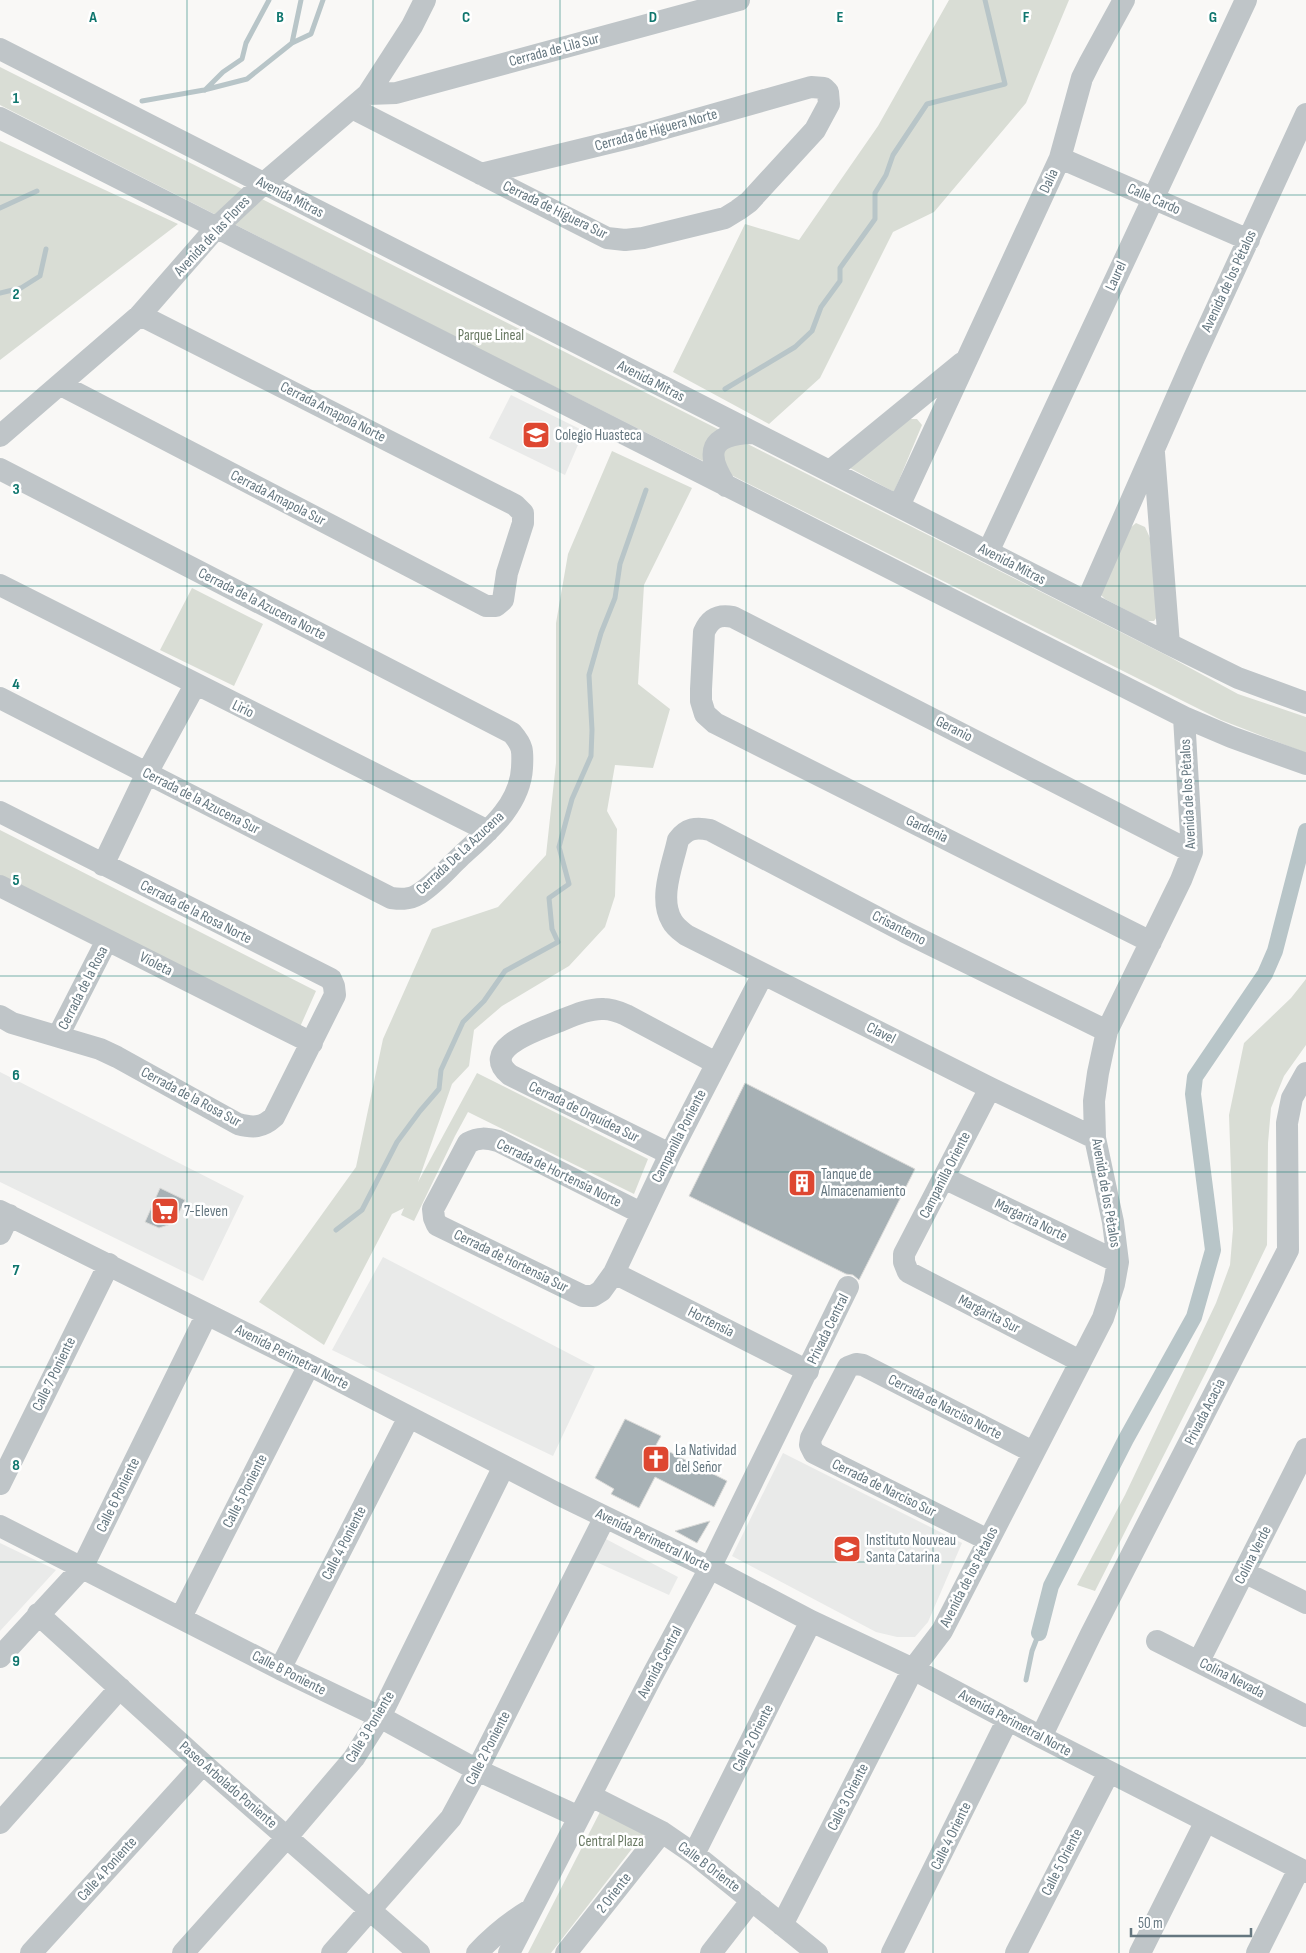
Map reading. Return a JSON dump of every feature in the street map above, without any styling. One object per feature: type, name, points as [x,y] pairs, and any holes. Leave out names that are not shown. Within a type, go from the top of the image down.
[{"type":"street","name":"Avenida de las Flores","points":[[0,436],[140,315],[216,228],[264,183],[360,101],[412,26],[424,0]]},
{"type":"street","name":"Cerrada de Lila Sur","points":[[360,101],[396,93],[739,0]]},
{"type":"street","name":"Dalia","points":[[899,506],[1060,158],[1082,78],[1124,0]]},
{"type":"street","name":"Laurel","points":[[988,552],[1246,0]]},
{"type":"street","name":"Avenida Mitras","points":[[0,49],[1169,644],[1238,678],[1306,704]]},
{"type":"street","name":"Cerrada de Higuera Norte","points":[[481,174],[641,135],[811,87],[819,86],[828,92]]},
{"type":"street","name":"Cerrada de Higuera Sur","points":[[360,101],[481,174],[608,238],[625,240],[644,238],[725,218],[749,202],[815,130],[829,104],[828,92]]},
{"type":"street","name":"Avenida de los Pétalos","points":[[1087,601],[1306,114]]},
{"type":"street","points":[[0,118],[1184,716],[1231,737],[1306,764]]},
{"type":"street","name":"Calle Cardo","points":[[1060,158],[1249,240]]},
{"type":"street","name":"Cerrada Amapola Norte","points":[[140,315],[515,505],[523,513],[523,523],[507,573],[503,600],[496,606]]},
{"type":"street","name":"Dalia","points":[[830,471],[967,359]]},
{"type":"street","name":"Cerrada Amapola Sur","points":[[61,385],[486,606],[496,606]]},
{"type":"street","points":[[726,486],[714,464],[714,453],[717,445],[724,438],[734,434],[752,433]]},
{"type":"street","name":"Avenida de los Pétalos","points":[[1154,449],[1169,644]]},
{"type":"street","name":"Cerrada de la Azucena Norte","points":[[0,469],[512,733],[521,744]]},
{"type":"street","name":"Lirio","points":[[0,585],[195,685],[488,831]]},
{"type":"street","name":"Geranio","points":[[705,714],[700,689],[704,632],[714,618],[724,615],[733,617],[1192,852]]},
{"type":"street","points":[[103,865],[147,773],[195,685]]},
{"type":"street","name":"Cerrada de la Azucena Sur","points":[[0,698],[391,898],[404,899]]},
{"type":"street","name":"Gardenia","points":[[705,714],[714,724],[1151,942]]},
{"type":"street","name":"Avenida de los Pétalos","points":[[913,1669],[942,1631],[1103,1318],[1114,1284],[1118,1262],[1095,1138],[1094,1100],[1107,1031],[1181,880],[1192,852],[1184,716]]},
{"type":"street","name":"Cerrada De La Azucena","points":[[404,899],[416,896],[488,831],[511,804],[518,792],[522,776],[523,753],[521,744]]},
{"type":"street","name":"Cerrada de la Rosa Norte","points":[[0,812],[331,979],[335,995],[312,1043]]},
{"type":"street","name":"Crisantemo","points":[[672,921],[666,892],[678,840],[683,833],[690,829],[710,830],[905,932],[1107,1031]]},
{"type":"street","name":"Violeta","points":[[0,886],[312,1043]]},
{"type":"street","name":"Clavel","points":[[672,921],[686,935],[990,1088],[1095,1138]]},
{"type":"street","name":"Cerrada de la Rosa","points":[[58,1036],[107,940]]},
{"type":"street","name":"Campanilla Poniente","points":[[594,1296],[601,1291],[614,1273],[670,1154],[763,974]]},
{"type":"street","name":"Cerrada de Orquídea Sur","points":[[670,1154],[510,1076],[501,1065],[504,1052],[518,1039],[573,1016],[603,1008],[616,1010],[716,1063]]},
{"type":"street","name":"Cerrada de la Rosa Sur","points":[[0,1016],[12,1023],[100,1049],[117,1056],[238,1124],[249,1127],[260,1127],[274,1117],[312,1043]]},
{"type":"street","name":"Privada Acacia","points":[[1041,1737],[1091,1634],[1297,1255],[1287,1123],[1292,1098],[1306,1074]]},
{"type":"street","name":"Campanilla Oriente","points":[[904,1262],[904,1254],[990,1088]]},
{"type":"street","name":"Cerrada de Hortensia Norte","points":[[434,1218],[433,1209],[463,1151],[468,1144],[476,1139],[487,1138],[498,1140],[641,1213]]},
{"type":"street","name":"Margarita Norte","points":[[944,1178],[1118,1262]]},
{"type":"street","name":"Cerrada de Hortensia Sur","points":[[434,1218],[437,1225],[557,1284],[583,1296],[594,1296]]},
{"type":"street","name":"Avenida Perimetral Norte","points":[[3,1220],[109,1264],[811,1621],[913,1669],[1041,1737],[1303,1870]]},
{"type":"street","name":"Margarita Sur","points":[[904,1262],[908,1272],[1080,1361]]},
{"type":"street","name":"Calle 7 Poniente","points":[[0,1484],[109,1264]]},
{"type":"street","name":"Hortensia","points":[[614,1273],[808,1371]]},
{"type":"street","name":"Privada Central","points":[[808,1371],[848,1287]]},
{"type":"street","name":"Calle 6 Poniente","points":[[0,1657],[82,1568],[207,1314]]},
{"type":"street","name":"Cerrada de Narciso Norte","points":[[856,1364],[863,1365],[1034,1452]]},
{"type":"street","name":"Cerrada de Narciso Sur","points":[[856,1364],[848,1367],[811,1438],[810,1445],[814,1453],[988,1540]]},
{"type":"street","name":"Calle 5 Poniente","points":[[181,1617],[309,1365]]},
{"type":"street","name":"Avenida Central","points":[[509,1953],[710,1568],[808,1371]]},
{"type":"street","name":"Calle 4 Poniente","points":[[280,1669],[409,1417]]},
{"type":"street","name":"Colina Verde","points":[[1199,1661],[1244,1572],[1298,1486],[1306,1449]]},
{"type":"street","name":"Calle 3 Poniente","points":[[183,1953],[287,1837],[354,1758],[380,1717],[504,1466]]},
{"type":"street","name":"Calle 2 Poniente","points":[[332,1953],[451,1818],[478,1770],[605,1517]]},
{"type":"street","name":"Calle B Poniente","points":[[0,1526],[280,1669],[380,1717],[478,1770],[579,1817]]},
{"type":"street","points":[[1244,1572],[1306,1603]]},
{"type":"street","name":"Paseo Arbolado Poniente","points":[[38,1614],[203,1764],[419,1953]]},
{"type":"street","name":"Calle 2 Oriente","points":[[694,1854],[811,1621]]},
{"type":"street","name":"Colina Nevada","points":[[1158,1641],[1306,1716]]},
{"type":"street","name":"Calle 3 Oriente","points":[[782,1925],[913,1669]]},
{"type":"street","points":[[0,1823],[120,1688]]},
{"type":"street","name":"Calle 4 Oriente","points":[[892,1953],[1008,1719]]},
{"type":"street","name":"Calle 4 Poniente","points":[[31,1953],[203,1764]]},
{"type":"street","name":"Calle 5 Oriente","points":[[1016,1953],[1109,1772]]},
{"type":"street","name":"Calle B Oriente","points":[[591,1796],[662,1832],[694,1854],[817,1953]]},
{"type":"street","points":[[1140,1953],[1206,1821]]},
{"type":"street","name":"2 Oriente","points":[[566,1953],[662,1832]]},
{"type":"street","points":[[1257,1953],[1303,1870]]},
{"type":"street","points":[[711,1953],[752,1900]]},
{"type":"street","points":[[477,1953],[493,1936],[531,1909]]},
{"type":"shaded area","name":"Colegio Huasteca","points":[[511,395],[584,431],[565,475],[489,438]]},
{"type":"shaded area","points":[[0,1072],[244,1196],[203,1281],[0,1182]]},
{"type":"shaded area","points":[[383,1257],[595,1367],[553,1456],[332,1350]]},
{"type":"shaded area","name":"Instituto Nouveau Santa Catarina","points":[[783,1453],[962,1543],[928,1622],[915,1637],[897,1637],[876,1632],[732,1556]]},
{"type":"shaded area","points":[[604,1538],[678,1577],[669,1595],[594,1561]]},
{"type":"shaded area","points":[[0,1543],[56,1570],[0,1631]]},
{"type":"green space","points":[[949,0],[1069,0],[1026,103],[934,212],[893,232],[820,378],[769,424],[673,372],[745,224],[799,240],[878,126]]},
{"type":"green space","name":"Parque Lineal","points":[[0,67],[1168,656],[1238,694],[1306,717],[1306,753],[1221,720],[495,357],[0,105]]},
{"type":"green space","points":[[0,141],[178,224],[0,360]]},
{"type":"green space","points":[[909,419],[917,419],[922,425],[894,492],[850,468]]},
{"type":"green space","points":[[612,451],[692,488],[644,585],[638,684],[670,709],[653,768],[615,765],[607,811],[617,829],[615,896],[605,927],[569,966],[502,1006],[474,1030],[469,1066],[452,1084],[418,1182],[477,1073],[648,1159],[634,1194],[468,1112],[414,1221],[401,1215],[404,1208],[392,1214],[324,1345],[259,1302],[356,1167],[383,1039],[432,929],[498,907],[546,855],[556,763],[556,623],[568,554]]},
{"type":"green space","points":[[1136,523],[1145,527],[1150,538],[1157,617],[1154,621],[1147,621],[1105,599],[1100,594],[1129,529]]},
{"type":"green space","points":[[192,588],[263,624],[234,686],[160,650]]},
{"type":"green space","points":[[0,830],[316,991],[300,1027],[0,875]]},
{"type":"green space","points":[[1306,979],[1306,1045],[1284,1076],[1271,1108],[1268,1143],[1267,1245],[1207,1370],[1095,1591],[1077,1585],[1125,1495],[1216,1303],[1230,1265],[1233,1229],[1229,1115],[1244,1043],[1291,998]]},
{"type":"green space","name":"Central Plaza","points":[[601,1810],[645,1832],[551,1953],[528,1953]]},
{"type":"building","name":"Tanque de Almacenamiento","points":[[745,1083],[915,1169],[859,1280],[853,1275],[846,1274],[689,1196]]},
{"type":"building","name":"7-Eleven","points":[[160,1188],[185,1200],[174,1223],[159,1228],[145,1222]]},
{"type":"building","name":"La Natividad del Señor","points":[[625,1419],[661,1436],[656,1445],[727,1481],[714,1507],[655,1477],[639,1508],[611,1494],[614,1489],[595,1478]]},
{"type":"building","points":[[710,1521],[697,1543],[675,1531],[706,1522]]},
{"type":"waterway","points":[[205,90],[223,72],[242,59],[246,43],[269,0]]},
{"type":"waterway","points":[[142,101],[204,90],[247,79],[292,43],[301,0]]},
{"type":"waterway","points":[[292,43],[311,34],[323,0]]},
{"type":"waterway","points":[[725,389],[795,347],[812,331],[821,307],[840,281],[840,268],[875,219],[875,193],[886,175],[893,155],[927,104],[1005,84],[985,0]]},
{"type":"waterway","points":[[0,208],[37,191]]},
{"type":"waterway","points":[[0,293],[21,288],[40,276],[46,249]]},
{"type":"waterway","points":[[336,1230],[362,1210],[397,1142],[439,1089],[441,1070],[463,1022],[484,1001],[505,971],[558,942],[552,929],[549,898],[569,884],[559,847],[572,799],[591,756],[592,730],[589,675],[601,633],[615,598],[620,564],[646,490]]},
{"type":"waterway","points":[[1039,1633],[1051,1586],[1126,1439],[1194,1317],[1213,1250],[1193,1094],[1195,1077],[1265,974],[1275,951],[1306,831]]},
{"type":"waterway","points":[[1026,1680],[1032,1651],[1039,1633]]},
{"type":"place","name":"Colegio Huasteca","points":[[536,435]]},
{"type":"place","name":"Tanque de Almacenamiento","points":[[802,1183]]},
{"type":"place","name":"7-Eleven","points":[[165,1211]]},
{"type":"place","name":"La Natividad del Señor","points":[[656,1459]]},
{"type":"place","name":"Instituto Nouveau Santa Catarina","points":[[847,1549]]}]
